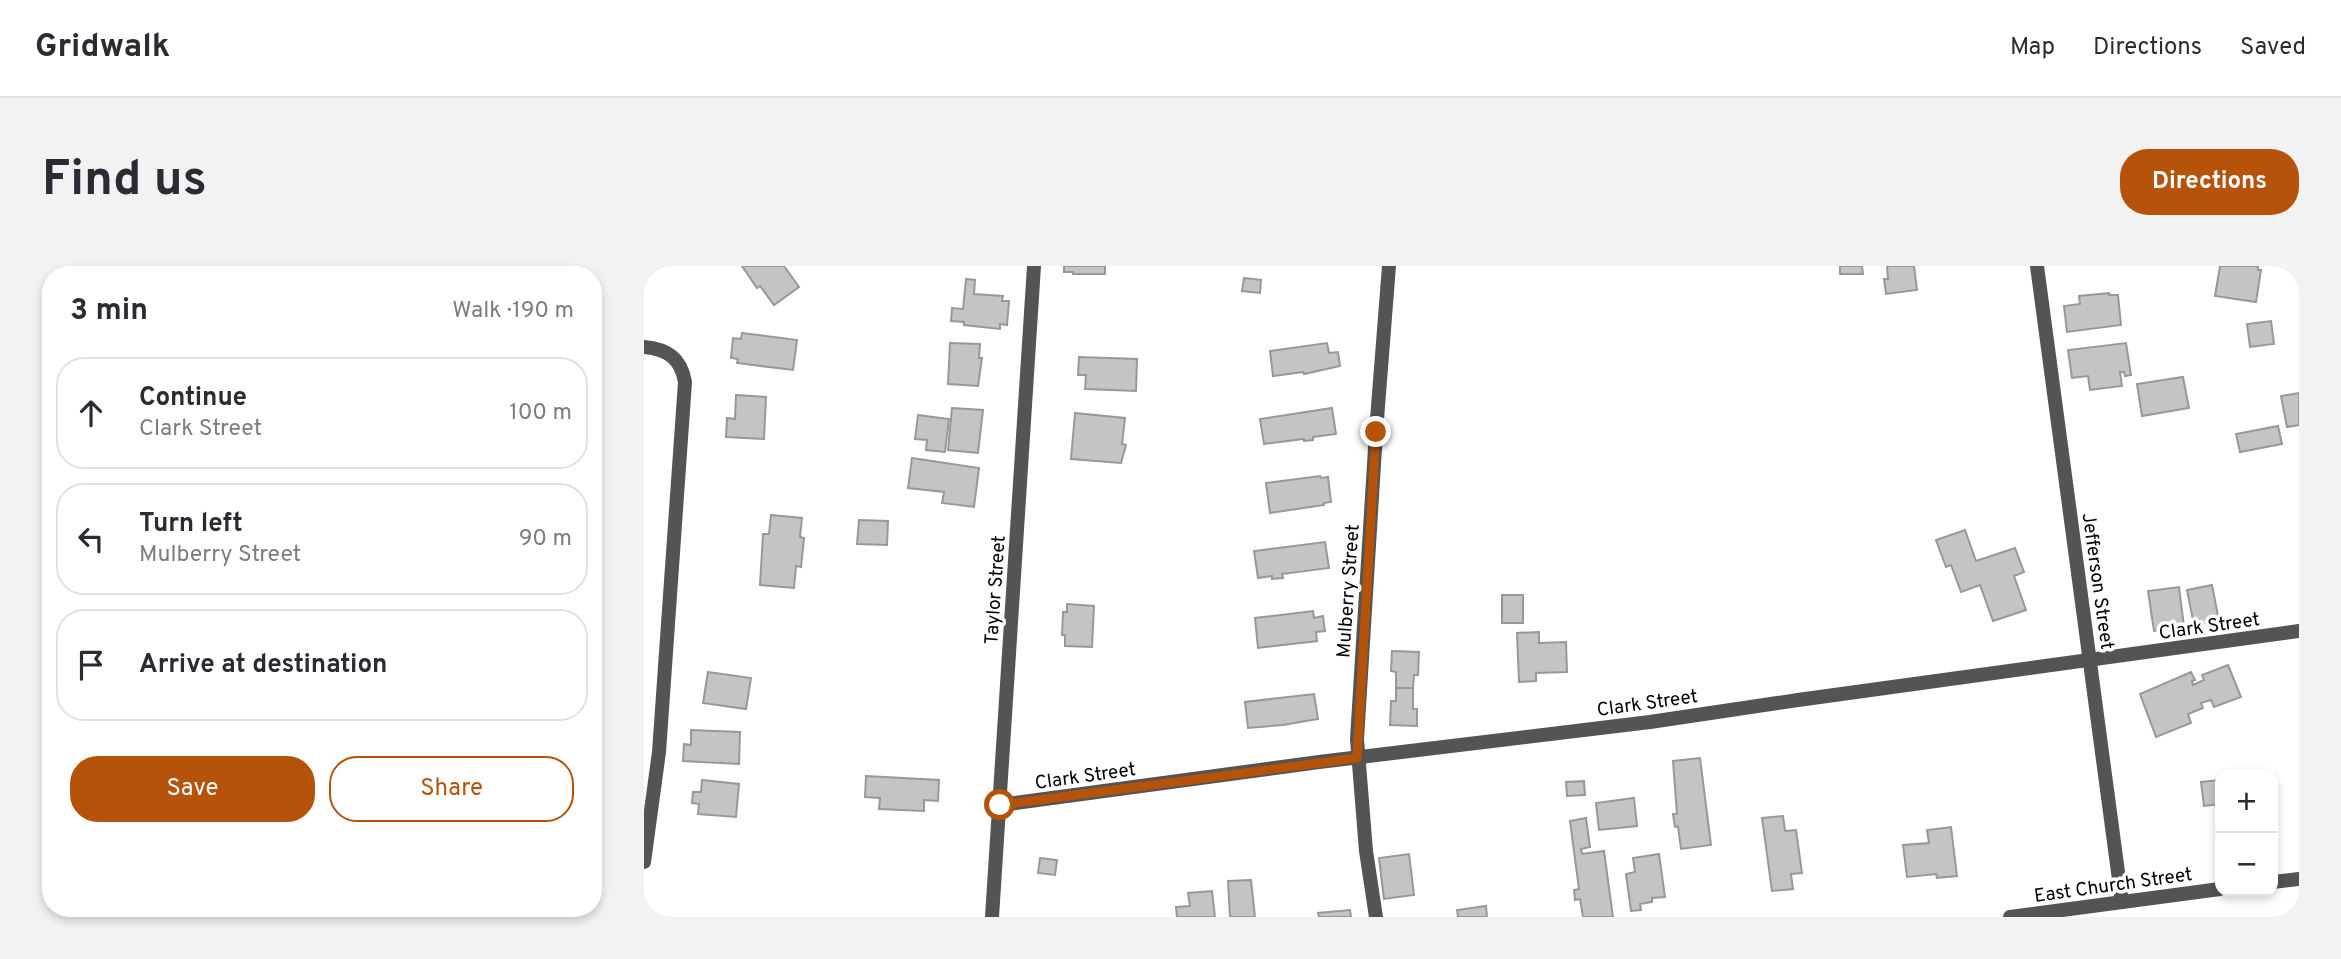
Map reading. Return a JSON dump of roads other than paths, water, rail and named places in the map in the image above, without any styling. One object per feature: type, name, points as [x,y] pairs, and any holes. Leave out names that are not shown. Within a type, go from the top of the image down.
[{"type":"street","name":"Taylor Street","points":[[992,917],[1034,266]]},
{"type":"street","name":"Mulberry Street","points":[[1376,917],[1357,758],[1376,432],[1389,266]]},
{"type":"street","name":"Jefferson Street","points":[[2037,266],[2122,902]]},
{"type":"street","points":[[644,862],[659,751],[685,382],[683,370],[677,360],[668,352],[651,348]]},
{"type":"street","name":"Clark Street","points":[[1000,805],[1650,722],[2299,631]]},
{"type":"street","points":[[2278,881],[2299,879]]},
{"type":"street","name":"East Church Street","points":[[2010,917],[2215,890]]}]
